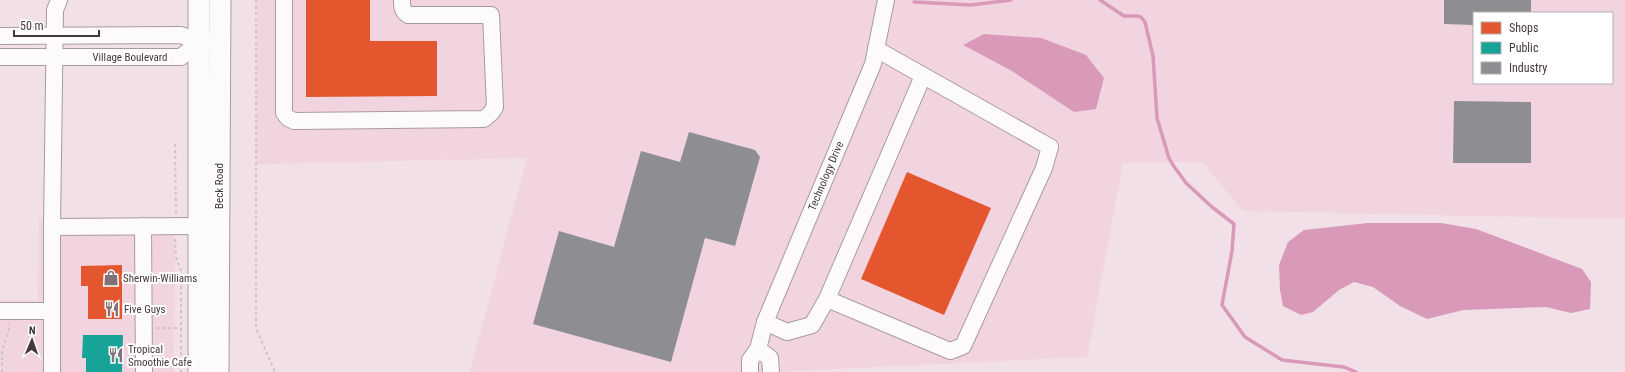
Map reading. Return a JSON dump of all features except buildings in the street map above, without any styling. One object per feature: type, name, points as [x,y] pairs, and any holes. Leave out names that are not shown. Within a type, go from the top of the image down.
[{"type":"main road","name":"Beck Road","points":[[199,0],[199,372]]},
{"type":"main road","name":"Beck Road","points":[[218,372],[220,0]]},
{"type":"street","points":[[52,372],[54,36],[55,10],[59,0]]},
{"type":"street","points":[[284,0],[284,113],[288,118],[294,121],[484,119],[492,113],[495,107],[491,7],[408,14],[402,9],[402,0]]},
{"type":"street","name":"Technology Drive","points":[[750,372],[750,360],[758,349],[765,322],[873,64],[886,0]]},
{"type":"street","name":"Village Boulevard","points":[[0,36],[181,35],[199,42],[181,57],[0,57]]},
{"type":"street","points":[[199,42],[220,42]]},
{"type":"street","points":[[827,299],[950,351],[964,346],[1044,168],[1050,147],[876,49]]},
{"type":"street","points":[[765,322],[787,332],[812,324],[827,299],[923,76]]},
{"type":"street","points":[[144,226],[144,372]]},
{"type":"street","points":[[52,227],[199,226]]},
{"type":"street","points":[[4,316],[52,311]]},
{"type":"street","points":[[758,349],[770,358],[771,372]]},
{"type":"path","points":[[256,0],[256,328],[275,372]]},
{"type":"path","points":[[175,144],[176,257],[181,271],[181,372]]},
{"type":"path","points":[[2,372],[2,351],[9,330],[4,316]]},
{"type":"shaded area","points":[[257,0],[1625,0],[1625,219],[1243,211],[1202,162],[1123,163],[1087,357],[771,372],[470,372],[527,158],[256,164]]},
{"type":"shaded area","points":[[984,34],[1041,38],[1086,55],[1104,78],[1096,109],[1074,112],[1012,71],[963,45]]},
{"type":"shaded area","points":[[172,217],[175,240],[174,372],[0,372],[0,300],[38,300],[39,218]]},
{"type":"shaded area","points":[[1368,223],[1441,223],[1476,229],[1582,269],[1591,282],[1590,309],[1571,313],[1546,307],[1463,310],[1427,319],[1400,306],[1373,287],[1354,282],[1339,290],[1313,312],[1301,315],[1283,306],[1280,290],[1279,265],[1288,242],[1304,230]]},
{"type":"waterway","points":[[914,2],[971,5],[1011,0]]},
{"type":"waterway","points":[[1100,0],[1124,16],[1141,17],[1145,22],[1153,56],[1157,118],[1169,158],[1186,183],[1212,207],[1234,224],[1232,251],[1222,305],[1245,337],[1282,360],[1344,367],[1356,372]]},
{"type":"place","name":"Sherwin-Williams","points":[[111,278]]},
{"type":"place","name":"Five Guys","points":[[112,309]]},
{"type":"place","name":"Tropical Smoothie Cafe","points":[[116,355]]}]
